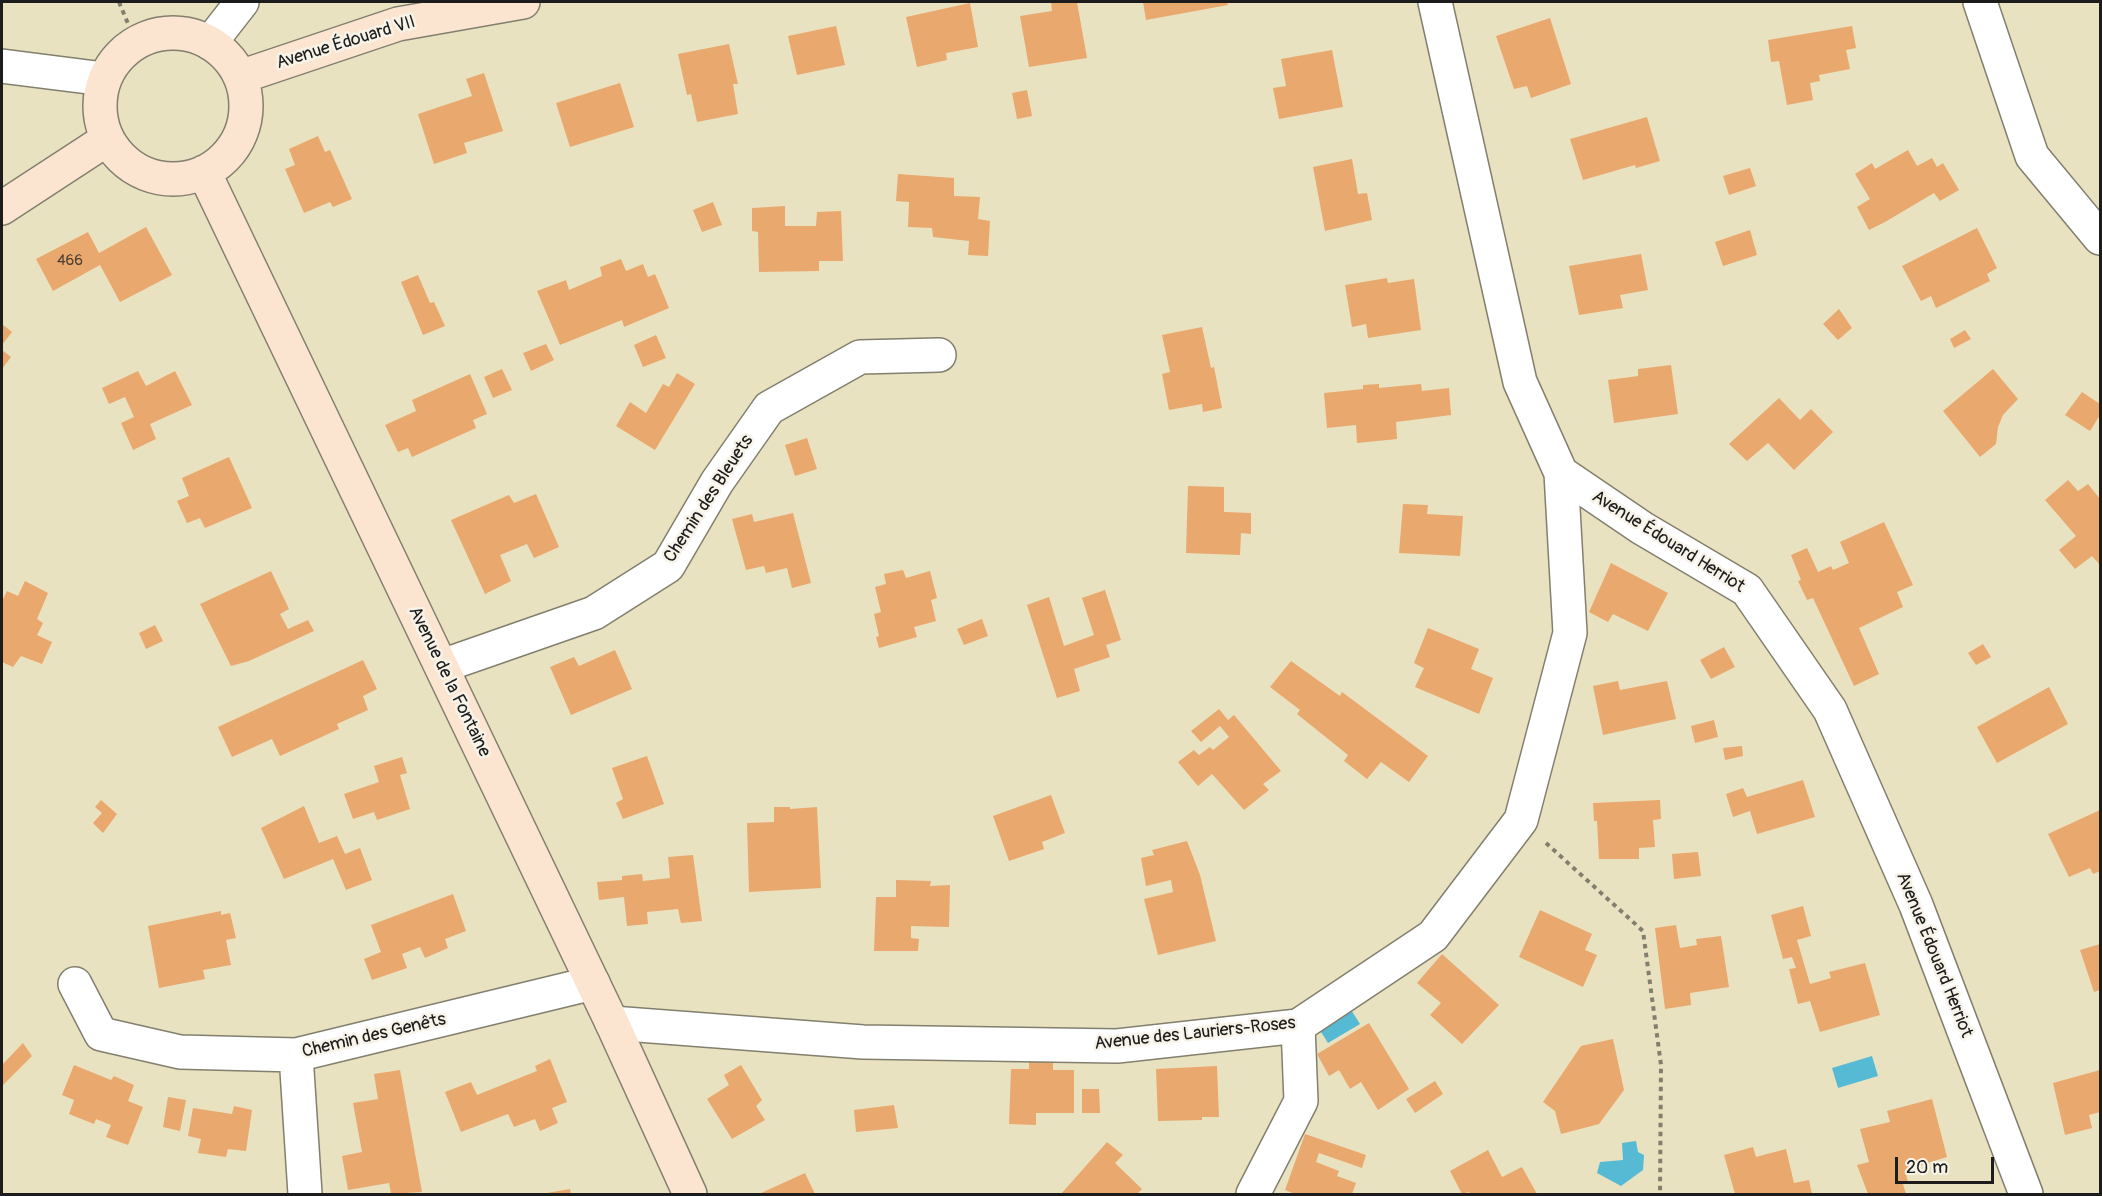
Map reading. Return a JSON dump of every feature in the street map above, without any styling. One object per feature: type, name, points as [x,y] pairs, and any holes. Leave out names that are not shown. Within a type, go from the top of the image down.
[{"type":"street","points":[[210,43],[242,2]]},
{"type":"street","name":"Avenue Édouard VII","points":[[240,77],[398,24],[523,2]]},
{"type":"street","points":[[1435,2],[1520,382],[1561,473]]},
{"type":"street","points":[[1980,2],[2032,156],[2100,238]]},
{"type":"street","points":[[173,33],[192,36],[210,43],[224,54],[240,77],[246,106],[243,127],[235,146],[221,161],[204,172],[181,179],[157,177],[134,169],[116,153],[106,140],[100,115],[100,96],[104,79],[117,58],[136,43],[154,35],[173,33]]},
{"type":"street","points":[[2,66],[104,79]]},
{"type":"street","points":[[2,208],[106,140]]},
{"type":"street","name":"Avenue de la Fontaine","points":[[204,172],[612,1023],[690,1194]]},
{"type":"street","name":"Chemin des Bleuets","points":[[442,666],[594,613],[668,566],[717,482],[769,408],[860,357],[939,355]]},
{"type":"street","name":"Avenue des Lauriers-Roses","points":[[612,1023],[863,1042],[1117,1046],[1298,1026],[1433,936],[1521,820],[1570,633],[1561,473]]},
{"type":"street","name":"Avenue Édouard Herriot","points":[[1561,473],[1642,528],[1747,590],[1830,710],[1916,905],[2026,1194]]},
{"type":"street","name":"Chemin des Genêts","points":[[75,984],[101,1034],[180,1052],[296,1055],[593,984]]},
{"type":"street","points":[[1253,1194],[1301,1101],[1298,1026]]},
{"type":"street","points":[[296,1055],[305,1194]]},
{"type":"path","points":[[119,2],[136,43]]},
{"type":"path","points":[[1521,820],[1643,931],[1660,1065],[1660,1194]]},
{"type":"water","points":[[1348,1005],[1360,1024],[1328,1043],[1316,1024]]},
{"type":"water","points":[[1872,1056],[1878,1076],[1838,1088],[1832,1068]]},
{"type":"water","points":[[1636,1141],[1638,1152],[1644,1155],[1643,1170],[1621,1186],[1597,1173],[1600,1162],[1623,1160],[1622,1143]]},
{"type":"building","points":[[1051,2],[1077,2],[1087,58],[1029,67],[1020,16],[1052,11]]},
{"type":"building","points":[[1143,2],[1227,2],[1228,5],[1146,20]]},
{"type":"building","points":[[970,3],[978,47],[946,53],[947,60],[917,67],[906,17]]},
{"type":"building","points":[[1550,18],[1571,84],[1531,98],[1527,86],[1514,89],[1496,36]]},
{"type":"building","points":[[836,26],[845,65],[797,75],[788,36]]},
{"type":"building","points":[[1852,26],[1856,48],[1846,50],[1850,69],[1819,75],[1820,81],[1810,83],[1813,100],[1787,105],[1779,61],[1771,62],[1768,40]]},
{"type":"building","points":[[729,44],[738,84],[733,84],[738,114],[697,122],[691,94],[687,95],[678,54]]},
{"type":"building","points":[[1332,50],[1343,107],[1279,119],[1273,88],[1286,86],[1281,59]]},
{"type":"building","points":[[484,73],[503,131],[464,143],[467,153],[434,164],[418,114],[472,96],[466,79]]},
{"type":"building","points":[[620,83],[634,127],[570,147],[556,103]]},
{"type":"building","points":[[1027,90],[1032,116],[1017,119],[1012,93]]},
{"type":"building","points":[[1647,117],[1660,161],[1636,168],[1635,165],[1583,180],[1570,139]]},
{"type":"building","points":[[318,136],[325,152],[330,150],[352,199],[333,207],[330,202],[304,213],[285,169],[295,165],[289,149]]},
{"type":"building","points":[[1908,150],[1917,166],[1932,158],[1937,167],[1943,163],[1959,190],[1940,201],[1934,193],[1869,230],[1857,207],[1870,199],[1855,174],[1872,163],[1875,169]]},
{"type":"building","points":[[1352,159],[1358,194],[1367,193],[1372,220],[1325,231],[1313,167]]},
{"type":"building","points":[[1750,168],[1756,186],[1729,195],[1723,176]]},
{"type":"building","points":[[898,174],[954,178],[954,196],[980,197],[978,219],[990,221],[988,256],[968,255],[969,241],[933,237],[932,228],[908,227],[909,202],[896,201]]},
{"type":"building","points":[[713,202],[722,225],[702,232],[693,210]]},
{"type":"building","points":[[785,206],[785,226],[816,226],[817,212],[841,211],[843,261],[819,261],[819,271],[759,272],[758,232],[752,231],[752,208]]},
{"type":"building","points":[[146,227],[172,275],[120,302],[100,265],[53,291],[36,259],[88,232],[99,253]]},
{"type":"building","points":[[1977,228],[1997,268],[1987,274],[1990,281],[1936,308],[1931,296],[1921,301],[1902,266]]},
{"type":"building","points":[[1750,230],[1757,255],[1723,266],[1715,242]]},
{"type":"building","points":[[1641,254],[1648,290],[1620,295],[1623,308],[1579,315],[1569,266]]},
{"type":"building","points":[[621,259],[626,271],[643,264],[648,277],[655,274],[669,308],[624,327],[622,320],[560,345],[537,291],[566,280],[569,290],[602,276],[600,267]]},
{"type":"building","points":[[418,275],[430,303],[434,302],[445,326],[423,335],[401,282]]},
{"type":"building","points":[[1387,278],[1388,283],[1414,279],[1421,330],[1368,338],[1366,324],[1352,327],[1345,285]]},
{"type":"building","points":[[1839,309],[1852,328],[1838,340],[1823,324]]},
{"type":"building","points":[[2,324],[12,332],[2,345]]},
{"type":"building","points":[[1202,327],[1211,368],[1214,367],[1222,408],[1203,412],[1202,404],[1169,410],[1162,374],[1170,372],[1162,335]]},
{"type":"building","points":[[1965,330],[1971,339],[1954,348],[1950,339]]},
{"type":"building","points":[[656,335],[666,358],[643,367],[634,345]]},
{"type":"building","points":[[546,344],[554,360],[531,371],[523,353]]},
{"type":"building","points":[[2,350],[11,357],[2,369]]},
{"type":"building","points":[[1671,365],[1678,414],[1614,423],[1608,380],[1638,376],[1638,369]]},
{"type":"building","points":[[502,369],[512,390],[493,398],[484,377]]},
{"type":"building","points":[[1993,369],[2018,399],[2003,415],[1998,427],[1996,444],[1980,457],[1943,411]]},
{"type":"building","points":[[138,371],[146,386],[175,371],[192,405],[150,424],[156,439],[133,450],[121,423],[134,417],[125,397],[109,404],[102,388]]},
{"type":"building","points":[[677,373],[695,384],[655,450],[616,426],[630,402],[646,413],[663,384],[669,387]]},
{"type":"building","points":[[470,374],[487,414],[473,420],[476,428],[412,457],[408,448],[398,452],[385,425],[416,411],[412,400]]},
{"type":"building","points":[[1379,384],[1379,388],[1421,384],[1422,391],[1449,388],[1451,415],[1396,422],[1397,439],[1357,443],[1356,425],[1327,428],[1324,393],[1363,389],[1363,385]]},
{"type":"building","points":[[2082,392],[2100,404],[2100,415],[2090,431],[2065,415]]},
{"type":"building","points":[[1779,398],[1800,420],[1811,409],[1833,432],[1794,470],[1768,443],[1747,461],[1729,444]]},
{"type":"building","points":[[807,438],[817,469],[795,476],[785,445]]},
{"type":"building","points":[[229,457],[252,508],[205,528],[200,518],[187,523],[177,501],[189,496],[182,478]]},
{"type":"building","points":[[2068,480],[2078,491],[2088,484],[2100,499],[2100,565],[2092,556],[2075,569],[2059,550],[2076,536],[2045,500]]},
{"type":"building","points":[[1188,486],[1224,487],[1224,512],[1251,513],[1251,534],[1241,533],[1240,555],[1186,553]]},
{"type":"building","points":[[536,494],[559,547],[534,558],[527,544],[500,555],[511,581],[485,594],[451,520],[509,495],[514,503]]},
{"type":"building","points":[[1403,504],[1428,505],[1427,514],[1463,516],[1460,556],[1399,553]]},
{"type":"building","points":[[793,513],[811,583],[792,588],[787,568],[766,573],[764,566],[746,570],[732,519],[752,514],[754,522]]},
{"type":"building","points":[[1884,522],[1913,585],[1897,592],[1903,607],[1859,628],[1879,674],[1854,686],[1813,598],[1807,600],[1798,581],[1801,580],[1791,555],[1807,548],[1818,572],[1831,566],[1833,570],[1849,563],[1840,542]]},
{"type":"building","points":[[1611,563],[1668,593],[1648,631],[1613,614],[1608,622],[1589,612]]},
{"type":"building","points":[[903,570],[906,578],[930,571],[937,598],[931,600],[936,621],[914,627],[917,637],[879,648],[874,614],[881,612],[875,587],[886,584],[884,574]]},
{"type":"building","points":[[271,571],[289,609],[280,614],[288,629],[308,620],[314,631],[249,661],[231,666],[200,604]]},
{"type":"building","points":[[25,581],[48,593],[37,619],[43,623],[37,635],[52,642],[42,664],[21,656],[13,667],[2,662],[2,601],[7,591],[18,596]]},
{"type":"building","points":[[1105,590],[1121,640],[1106,645],[1110,657],[1074,669],[1080,691],[1057,698],[1027,605],[1049,597],[1064,646],[1094,635],[1082,598]]},
{"type":"building","points":[[982,619],[988,636],[964,645],[957,629]]},
{"type":"building","points":[[155,625],[163,641],[146,649],[139,633]]},
{"type":"building","points":[[1428,628],[1479,649],[1471,669],[1493,678],[1479,714],[1415,687],[1424,668],[1414,663]]},
{"type":"building","points":[[1983,644],[1991,657],[1976,665],[1968,653]]},
{"type":"building","points":[[1724,647],[1735,667],[1711,679],[1700,660]]},
{"type":"building","points":[[615,650],[632,689],[571,715],[550,667],[574,657],[579,666]]},
{"type":"building","points":[[363,660],[377,689],[363,696],[368,710],[337,724],[339,729],[280,756],[272,739],[232,757],[218,727]]},
{"type":"building","points":[[1291,661],[1340,696],[1342,692],[1428,756],[1409,782],[1381,762],[1367,779],[1344,761],[1348,755],[1297,714],[1300,710],[1270,687]]},
{"type":"building","points":[[1618,681],[1620,690],[1667,681],[1676,719],[1603,735],[1593,686]]},
{"type":"building","points":[[2049,687],[2068,724],[1997,763],[1977,727]]},
{"type":"building","points":[[1219,709],[1228,720],[1234,715],[1281,771],[1263,784],[1269,790],[1244,810],[1212,774],[1198,786],[1178,762],[1194,750],[1199,755],[1210,747],[1213,750],[1229,737],[1220,726],[1201,742],[1191,731]]},
{"type":"building","points":[[1714,720],[1718,737],[1695,743],[1691,726]]},
{"type":"building","points":[[1742,746],[1743,756],[1725,760],[1723,748]]},
{"type":"building","points":[[647,756],[664,804],[623,819],[616,803],[623,799],[612,768]]},
{"type":"building","points":[[402,757],[407,773],[400,775],[410,809],[377,820],[374,812],[353,819],[344,794],[379,782],[374,766]]},
{"type":"building","points":[[1803,780],[1815,817],[1757,834],[1750,811],[1733,817],[1726,794],[1743,788],[1747,797]]},
{"type":"building","points":[[1051,795],[1065,833],[1042,842],[1044,849],[1009,861],[993,816]]},
{"type":"building","points":[[101,800],[117,814],[103,833],[93,823],[102,813],[95,807]]},
{"type":"building","points":[[1660,800],[1661,819],[1653,820],[1655,847],[1639,848],[1639,859],[1599,859],[1597,821],[1594,821],[1593,803]]},
{"type":"building","points":[[304,806],[319,843],[337,836],[345,854],[360,848],[372,880],[346,890],[333,859],[284,879],[261,828]]},
{"type":"building","points":[[774,807],[790,807],[790,809],[817,807],[821,888],[749,892],[747,823],[774,822]]},
{"type":"building","points":[[2100,810],[2100,871],[2093,874],[2090,868],[2069,877],[2048,834]]},
{"type":"building","points":[[1187,841],[1200,875],[1216,941],[1158,955],[1144,899],[1173,892],[1171,880],[1146,886],[1141,858],[1154,855],[1152,850]]},
{"type":"building","points":[[1698,852],[1701,876],[1674,879],[1672,854]]},
{"type":"building","points":[[693,855],[702,921],[681,923],[678,909],[647,912],[648,924],[627,926],[624,897],[599,900],[597,882],[622,880],[622,876],[642,874],[643,881],[670,878],[668,857]]},
{"type":"building","points":[[896,880],[931,881],[930,886],[950,885],[949,927],[911,926],[911,938],[919,939],[918,951],[874,951],[876,897],[896,897]]},
{"type":"building","points":[[453,894],[466,931],[445,939],[448,948],[425,958],[420,947],[402,954],[407,968],[372,980],[364,959],[381,952],[371,925]]},
{"type":"building","points":[[1803,906],[1811,936],[1797,940],[1810,984],[1831,978],[1829,972],[1865,963],[1880,1015],[1820,1032],[1810,1001],[1798,1004],[1789,969],[1796,968],[1792,957],[1783,959],[1771,915]]},
{"type":"building","points":[[1540,910],[1592,934],[1585,950],[1597,955],[1583,987],[1519,957]]},
{"type":"building","points":[[221,911],[221,915],[230,913],[236,938],[226,940],[231,965],[203,970],[205,979],[159,988],[148,926]]},
{"type":"building","points":[[1676,925],[1680,948],[1697,945],[1696,939],[1721,936],[1729,987],[1690,993],[1691,1005],[1665,1009],[1655,928]]},
{"type":"building","points":[[2100,944],[2100,990],[2094,992],[2080,950]]},
{"type":"building","points":[[1442,954],[1499,1005],[1462,1044],[1430,1015],[1441,1003],[1417,983]]},
{"type":"building","points":[[1369,1023],[1409,1089],[1378,1110],[1361,1082],[1350,1089],[1339,1070],[1329,1076],[1317,1054]]},
{"type":"building","points":[[1613,1039],[1624,1090],[1599,1124],[1561,1134],[1555,1111],[1543,1102],[1581,1046]]},
{"type":"building","points":[[23,1043],[32,1056],[2,1086],[2,1065]]},
{"type":"building","points":[[550,1059],[567,1102],[552,1108],[558,1123],[540,1131],[535,1119],[514,1127],[508,1114],[461,1132],[445,1092],[471,1082],[477,1095],[537,1071],[535,1066]]},
{"type":"building","points":[[1029,1060],[1053,1061],[1053,1070],[1074,1070],[1074,1113],[1036,1113],[1036,1125],[1009,1124],[1011,1069],[1029,1069]]},
{"type":"building","points":[[74,1065],[111,1080],[114,1076],[134,1085],[128,1101],[143,1107],[128,1145],[106,1137],[111,1125],[96,1119],[94,1124],[69,1114],[74,1100],[62,1095]]},
{"type":"building","points":[[741,1065],[762,1100],[756,1106],[765,1120],[732,1139],[707,1099],[729,1085],[724,1075]]},
{"type":"building","points":[[1217,1066],[1219,1117],[1202,1117],[1202,1120],[1158,1121],[1156,1069]]},
{"type":"building","points":[[400,1070],[422,1192],[391,1194],[389,1183],[348,1190],[342,1156],[362,1152],[353,1103],[378,1099],[374,1074]]},
{"type":"building","points":[[2100,1070],[2100,1112],[2089,1115],[2092,1128],[2065,1135],[2053,1083]]},
{"type":"building","points":[[1435,1081],[1443,1094],[1415,1113],[1406,1099]]},
{"type":"building","points":[[1082,1089],[1099,1089],[1100,1113],[1082,1113]]},
{"type":"building","points":[[168,1097],[186,1100],[180,1131],[163,1127]]},
{"type":"building","points":[[1932,1099],[1947,1157],[1905,1170],[1908,1182],[1903,1184],[1906,1194],[1868,1194],[1857,1165],[1869,1162],[1860,1129],[1890,1122],[1887,1111]]},
{"type":"building","points":[[894,1105],[898,1128],[856,1132],[854,1110]]},
{"type":"building","points":[[234,1106],[252,1110],[246,1151],[228,1149],[226,1157],[198,1153],[201,1139],[188,1136],[193,1108],[232,1114]]},
{"type":"building","points":[[1305,1134],[1366,1155],[1362,1168],[1319,1153],[1316,1162],[1339,1171],[1337,1176],[1356,1183],[1352,1194],[1295,1194],[1285,1190]]},
{"type":"building","points":[[1107,1142],[1123,1155],[1115,1163],[1142,1189],[1137,1194],[1061,1194]]},
{"type":"building","points":[[1753,1147],[1756,1157],[1786,1149],[1794,1183],[1809,1180],[1812,1194],[1735,1194],[1724,1155]]},
{"type":"building","points":[[1488,1150],[1502,1177],[1522,1167],[1537,1194],[1471,1194],[1469,1192],[1462,1194],[1450,1171]]},
{"type":"building","points":[[805,1173],[815,1194],[759,1194]]},
{"type":"building","points":[[570,1189],[571,1194],[547,1194],[547,1193]]}]
